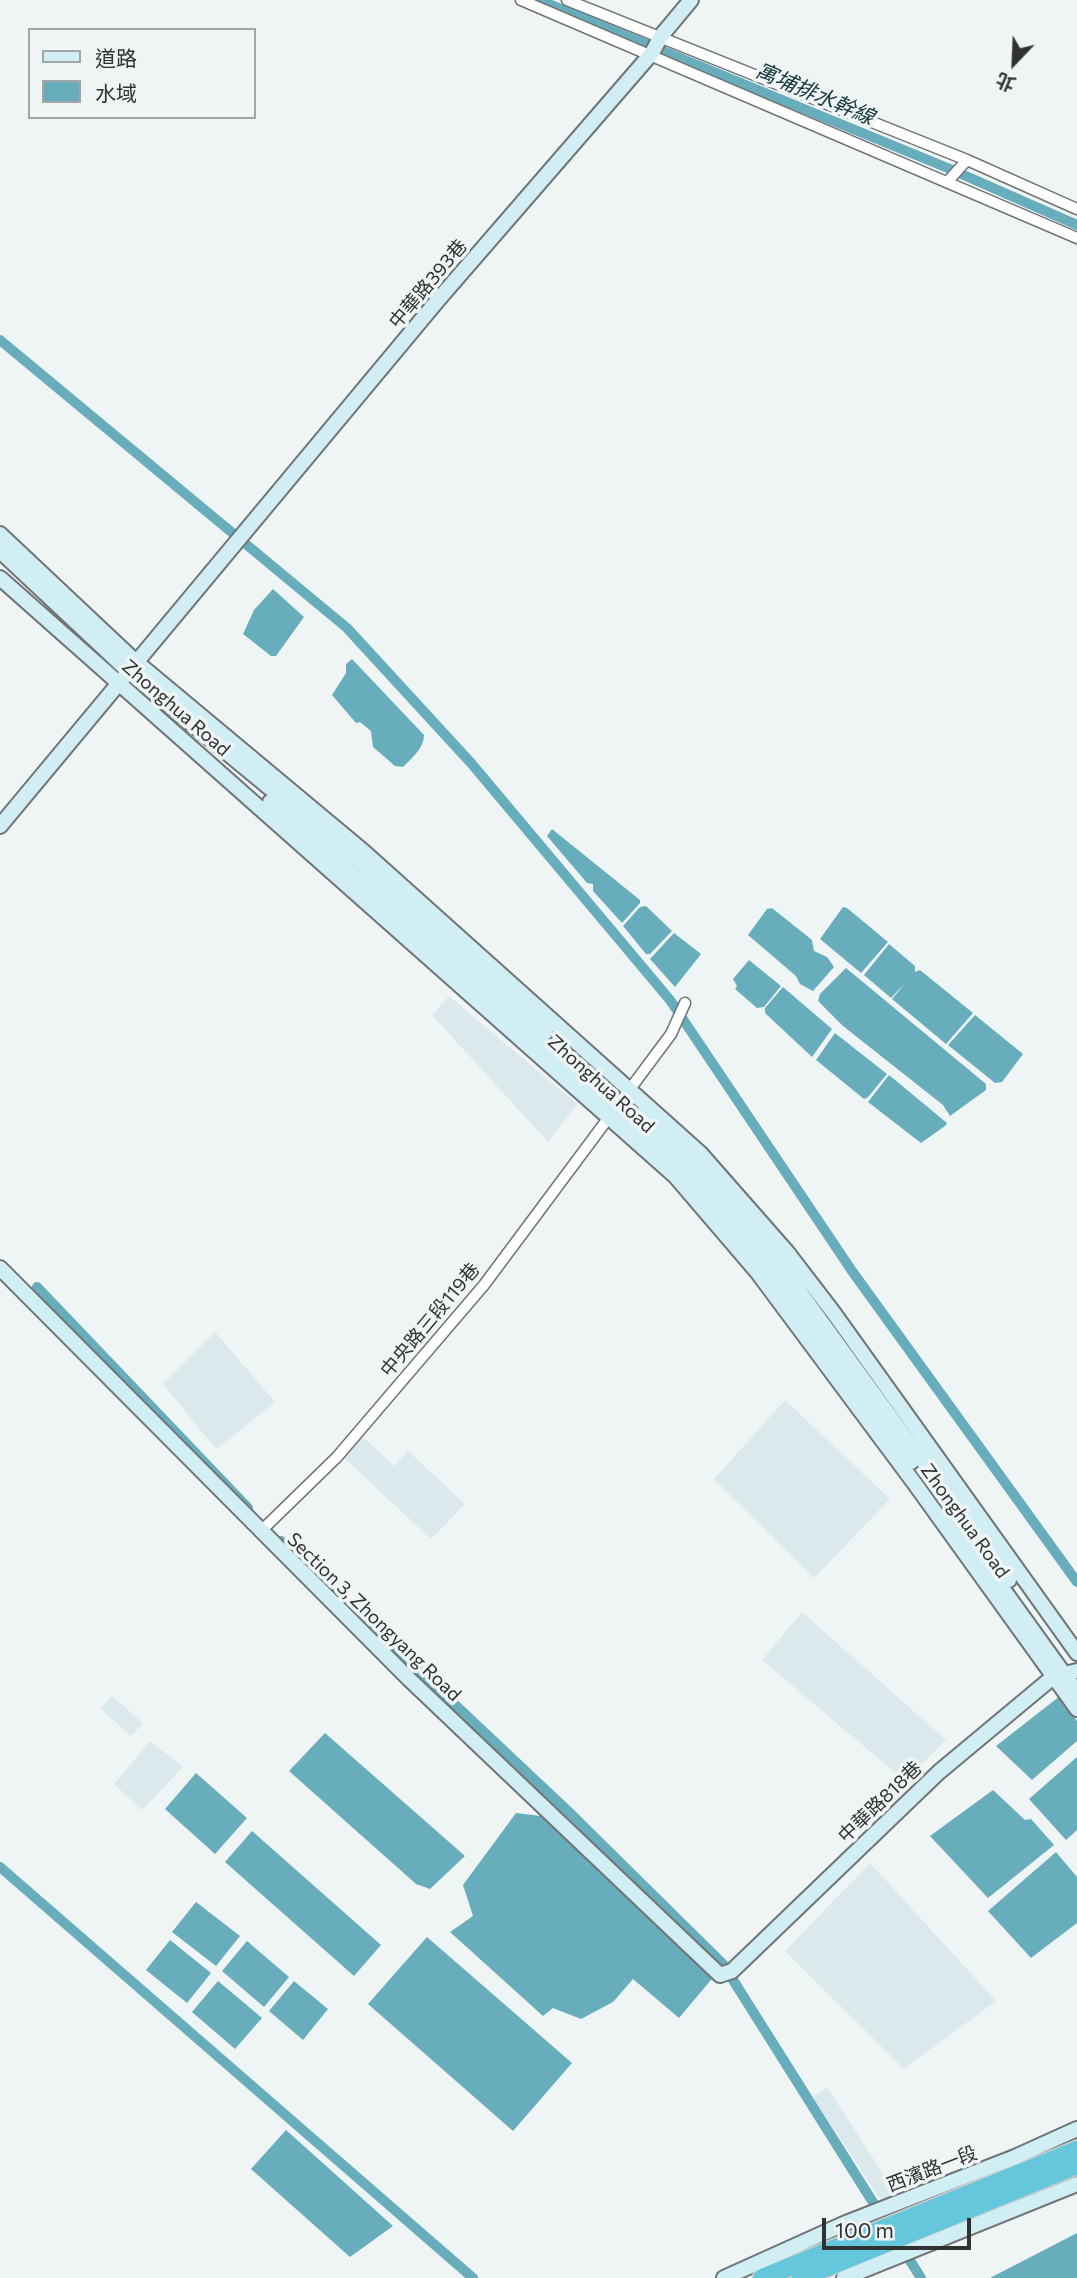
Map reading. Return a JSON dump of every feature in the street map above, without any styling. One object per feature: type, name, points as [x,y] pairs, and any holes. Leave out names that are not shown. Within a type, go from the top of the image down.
[{"type":"highway","points":[[762,2278],[1072,2165]]},
{"type":"highway","points":[[802,2278],[1072,2165]]},
{"type":"main road","name":"中華路393巷","points":[[0,826],[126,673],[238,545],[447,290],[650,54],[661,36],[691,0]]},
{"type":"main road","name":"Zhonghua Road","points":[[0,534],[126,673]]},
{"type":"main road","name":"Zhonghua Road","points":[[0,551],[126,673]]},
{"type":"main road","name":"Zhonghua Road","points":[[0,566],[618,1103],[693,1162],[776,1259],[1069,1674],[1077,1692]]},
{"type":"main road","name":"Zhonghua Road","points":[[0,578],[364,852],[618,1103],[675,1176],[758,1273],[915,1484],[1069,1674],[1077,1709]]},
{"type":"main road","name":"Zhonghua Road","points":[[618,1103],[701,1154],[787,1252],[833,1312],[1077,1653]]},
{"type":"main road","name":"Section 3, Zhongyang Road","points":[[5,1273],[114,1380],[260,1532],[445,1714],[532,1793],[720,1975]]},
{"type":"main road","name":"中華路818巷","points":[[720,1975],[732,1971],[939,1772],[1069,1674]]},
{"type":"main road","name":"西濱路一段","points":[[724,2278],[846,2222],[1016,2157],[1077,2129]]},
{"type":"main road","points":[[844,2278],[1072,2165]]},
{"type":"street","points":[[521,0],[1077,237]]},
{"type":"street","points":[[566,0],[967,160],[1077,209]]},
{"type":"street","points":[[948,181],[967,160]]},
{"type":"street","name":"中央路三段119巷","points":[[260,1532],[337,1457],[484,1285],[671,1034],[685,1003]]},
{"type":"shaded area","points":[[449,996],[577,1104],[548,1142],[432,1015]]},
{"type":"shaded area","points":[[215,1332],[275,1402],[216,1449],[163,1384]]},
{"type":"shaded area","points":[[785,1400],[890,1499],[814,1578],[714,1479]]},
{"type":"shaded area","points":[[362,1436],[394,1466],[408,1451],[465,1504],[431,1539],[343,1457]]},
{"type":"shaded area","points":[[802,1612],[946,1740],[905,1781],[762,1660]]},
{"type":"shaded area","points":[[112,1696],[143,1723],[131,1736],[101,1709]]},
{"type":"shaded area","points":[[150,1741],[183,1767],[142,1810],[114,1784]]},
{"type":"shaded area","points":[[870,1863],[996,2001],[904,2069],[785,1951]]},
{"type":"shaded area","points":[[827,2087],[896,2194],[882,2202],[813,2097]]},
{"type":"water","points":[[273,589],[304,617],[276,656],[271,656],[243,634],[254,610]]},
{"type":"water","points":[[352,659],[424,735],[420,748],[403,767],[395,766],[373,747],[371,731],[360,722],[356,723],[332,695],[346,673],[346,664]]},
{"type":"water","points":[[552,829],[640,900],[622,923],[593,891],[593,884],[587,883],[547,836]]},
{"type":"water","points":[[646,906],[672,931],[650,954],[646,954],[623,926],[640,907]]},
{"type":"water","points":[[843,907],[888,942],[861,973],[820,939]]},
{"type":"water","points":[[772,908],[812,940],[814,951],[827,957],[834,967],[813,991],[800,984],[796,976],[748,935],[767,909]]},
{"type":"water","points":[[674,933],[701,954],[675,987],[650,959]]},
{"type":"water","points":[[889,944],[915,966],[915,972],[920,970],[973,1013],[946,1044],[892,999],[905,983],[891,998],[864,975]]},
{"type":"water","points":[[749,960],[781,986],[764,1007],[757,1008],[735,989],[737,986],[733,979]]},
{"type":"water","points":[[846,968],[986,1084],[986,1090],[950,1116],[943,1105],[843,1026],[818,1001],[820,994]]},
{"type":"water","points":[[783,987],[832,1029],[812,1057],[765,1013],[765,1008]]},
{"type":"water","points":[[975,1015],[1023,1054],[1002,1082],[995,1083],[948,1045]]},
{"type":"water","points":[[835,1033],[887,1074],[864,1099],[816,1060]]},
{"type":"water","points":[[889,1075],[947,1123],[945,1126],[921,1143],[868,1102]]},
{"type":"water","points":[[1060,1696],[1077,1721],[1077,1741],[1032,1780],[996,1746]]},
{"type":"water","points":[[325,1733],[465,1856],[430,1889],[416,1884],[289,1771]]},
{"type":"water","points":[[1077,1757],[1077,1830],[1066,1840],[1029,1799]]},
{"type":"water","points":[[196,1773],[247,1818],[215,1854],[165,1809]]},
{"type":"water","points":[[993,1790],[1025,1820],[1031,1819],[1054,1845],[988,1898],[930,1836]]},
{"type":"water","points":[[516,1813],[541,1816],[716,1974],[679,2018],[633,1979],[613,2002],[581,2019],[553,2008],[543,2016],[450,1932],[473,1916],[463,1885]]},
{"type":"water","points":[[252,1831],[381,1945],[354,1976],[225,1862]]},
{"type":"water","points":[[1056,1852],[1077,1877],[1077,1923],[1031,1958],[988,1911]]},
{"type":"water","points":[[196,1902],[240,1936],[216,1966],[172,1932]]},
{"type":"water","points":[[427,1937],[572,2063],[513,2131],[368,2004]]},
{"type":"water","points":[[170,1940],[211,1973],[187,2003],[146,1970]]},
{"type":"water","points":[[247,1941],[289,1977],[264,2007],[222,1971]]},
{"type":"water","points":[[218,1981],[262,2018],[235,2049],[192,2012]]},
{"type":"water","points":[[294,1981],[328,2009],[303,2040],[269,2011]]},
{"type":"water","points":[[286,2130],[393,2226],[350,2257],[251,2169]]},
{"type":"water","points":[[1077,2233],[1077,2278],[990,2278]]},
{"type":"waterway","name":"寓埔排水幹線","points":[[539,0],[950,169],[1077,225]]},
{"type":"waterway","points":[[0,340],[347,628],[471,763],[670,1000],[852,1271],[1077,1582]]},
{"type":"waterway","points":[[37,1287],[248,1508]]},
{"type":"waterway","points":[[281,1541],[572,1815],[723,1964],[874,2204]]},
{"type":"waterway","points":[[0,1867],[473,2278]]},
{"type":"waterway","points":[[909,2259],[921,2278]]}]
